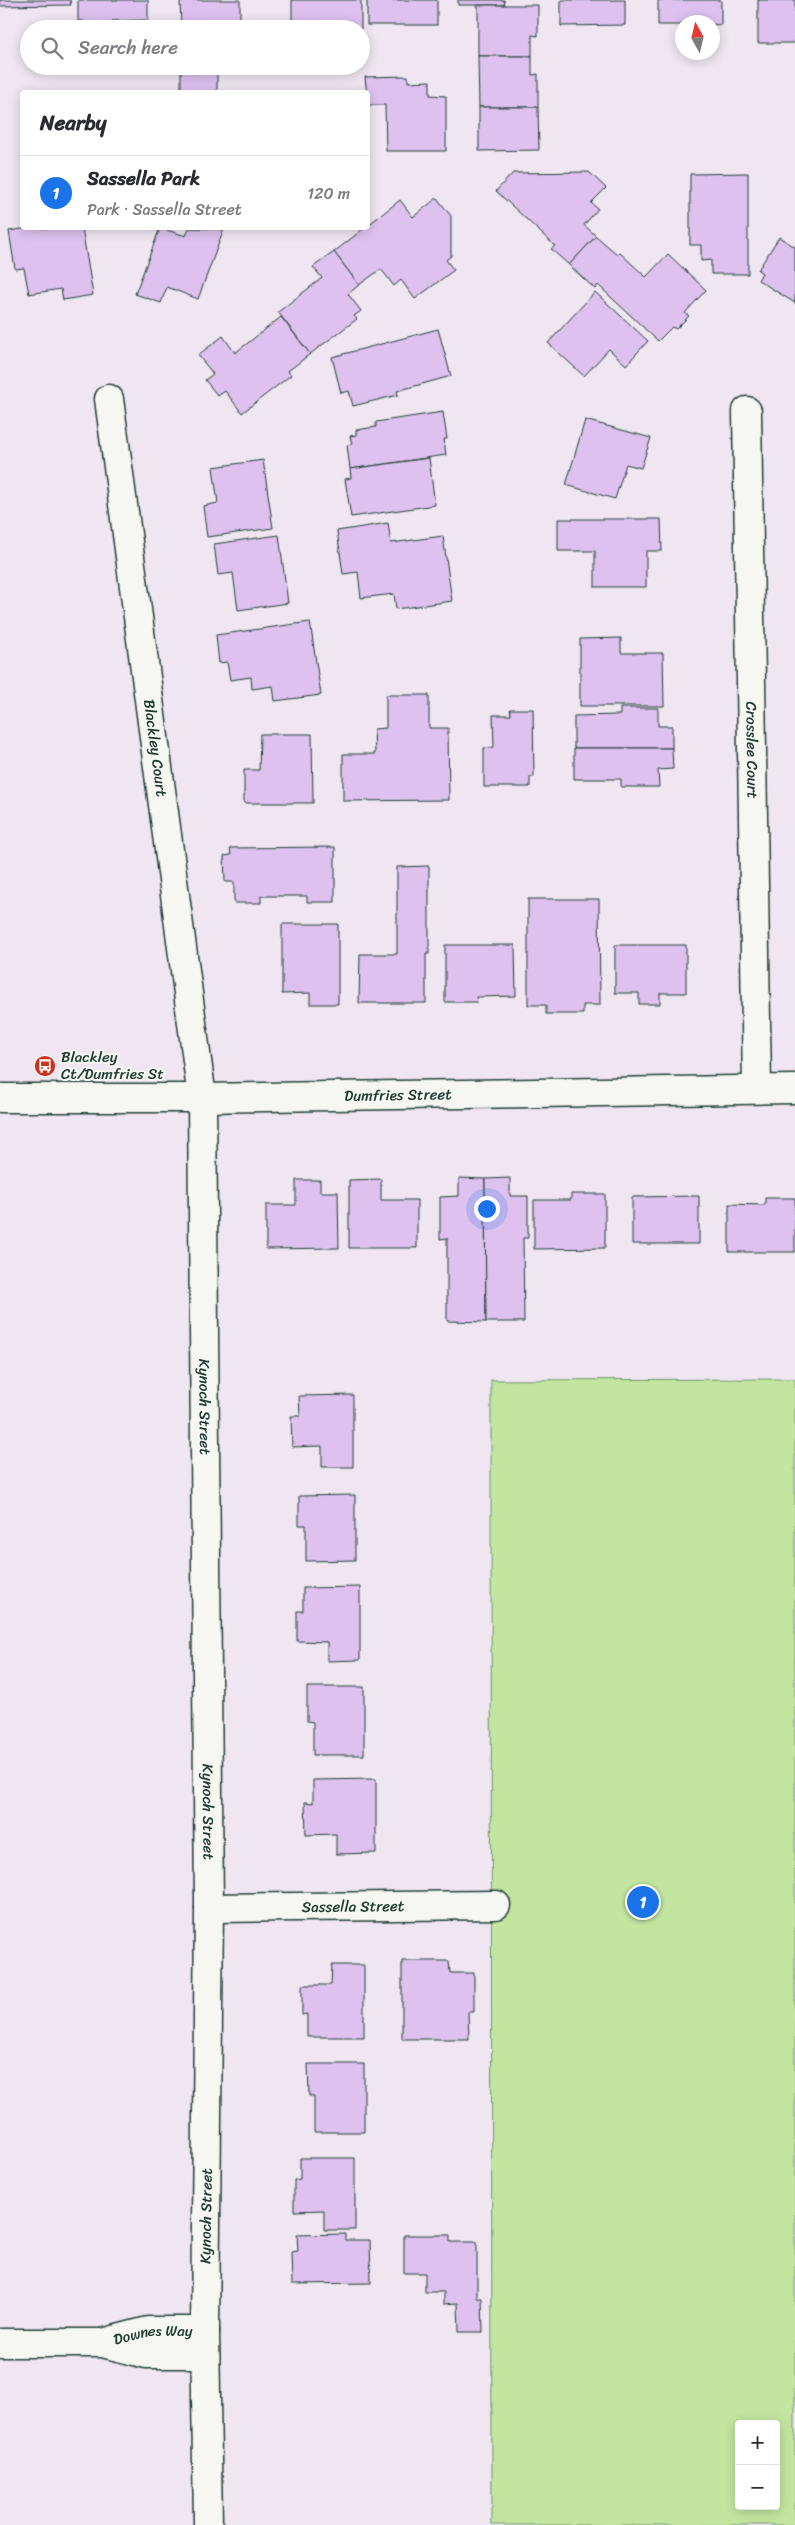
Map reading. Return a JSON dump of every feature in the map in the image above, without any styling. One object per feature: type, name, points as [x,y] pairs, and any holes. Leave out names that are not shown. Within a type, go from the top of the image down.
[{"type":"street","name":"Blackley Court","points":[[110,399],[202,1098]]},
{"type":"street","name":"Crosslee Court","points":[[747,411],[757,1089]]},
{"type":"street","name":"Dumfries Street","points":[[0,1098],[202,1098],[795,1089]]},
{"type":"street","name":"Kynoch Street","points":[[202,1098],[209,1908],[205,2343],[208,2525]]},
{"type":"street","name":"Sassella Street","points":[[209,1908],[496,1905]]},
{"type":"street","name":"Downes Way","points":[[0,2343],[102,2343],[146,2354],[205,2343]]},
{"type":"green space","points":[[795,1379],[795,2525],[492,2525],[491,1380]]},
{"type":"building","points":[[0,0],[70,0],[71,5],[0,6]]},
{"type":"building","points":[[78,0],[148,0],[148,20],[78,20]]},
{"type":"building","points":[[180,0],[240,0],[240,20],[181,20]]},
{"type":"building","points":[[292,0],[361,0],[361,20],[292,20]]},
{"type":"building","points":[[367,0],[437,0],[437,25],[370,25],[370,20],[367,20]]},
{"type":"building","points":[[458,0],[504,0],[505,5],[458,5]]},
{"type":"building","points":[[561,0],[625,0],[625,25],[561,26]]},
{"type":"building","points":[[658,0],[721,0],[721,25],[720,15],[675,15],[675,25],[658,25]]},
{"type":"building","points":[[758,0],[795,0],[795,43],[758,43]]},
{"type":"building","points":[[478,5],[538,5],[538,36],[532,35],[532,56],[478,56]]},
{"type":"building","points":[[478,56],[532,56],[532,75],[538,74],[538,107],[479,107]]},
{"type":"building","points":[[181,75],[217,75],[217,90],[181,90]]},
{"type":"building","points":[[408,76],[408,82],[430,81],[430,95],[446,96],[446,151],[386,151],[385,105],[370,105],[370,90],[366,90],[365,77]]},
{"type":"building","points":[[479,107],[538,107],[539,150],[479,151]]},
{"type":"building","points":[[589,172],[606,188],[591,203],[598,209],[584,225],[596,236],[569,265],[551,249],[555,246],[496,191],[513,173]]},
{"type":"building","points":[[748,173],[748,274],[711,274],[711,260],[701,261],[701,245],[690,245],[690,174]]},
{"type":"building","points":[[437,198],[451,216],[451,256],[446,260],[454,270],[415,299],[401,280],[394,286],[381,269],[359,285],[334,252],[362,230],[370,230],[370,224],[400,200],[413,217]]},
{"type":"building","points":[[20,229],[82,230],[93,295],[63,300],[61,289],[29,294],[24,268],[15,269],[9,231]]},
{"type":"building","points":[[159,230],[166,230],[186,236],[188,230],[224,230],[198,299],[167,287],[161,303],[135,294]]},
{"type":"building","points":[[596,236],[617,254],[619,252],[646,277],[668,254],[706,290],[685,313],[689,316],[676,329],[672,327],[658,341],[598,285],[595,289],[569,265]]},
{"type":"building","points":[[779,237],[795,247],[795,303],[758,280],[762,273],[758,270]]},
{"type":"building","points":[[334,252],[359,285],[348,294],[361,311],[354,316],[357,319],[310,354],[278,312],[322,278],[313,267]]},
{"type":"building","points":[[595,292],[648,341],[626,365],[609,349],[584,376],[548,343]]},
{"type":"building","points":[[281,317],[310,354],[288,371],[291,375],[242,413],[225,391],[218,396],[205,380],[213,374],[198,355],[223,336],[235,353]]},
{"type":"building","points":[[438,329],[451,376],[397,391],[398,395],[353,406],[349,391],[341,393],[332,357]]},
{"type":"building","points":[[443,412],[447,439],[444,439],[446,455],[350,469],[347,445],[352,444],[350,436],[356,435],[356,430],[376,427],[376,422]]},
{"type":"building","points":[[585,420],[651,438],[641,468],[626,464],[615,499],[566,485]]},
{"type":"building","points":[[429,458],[435,505],[351,517],[345,479],[351,478],[350,469]]},
{"type":"building","points":[[263,460],[273,528],[207,537],[203,506],[218,503],[213,467]]},
{"type":"building","points":[[558,519],[661,519],[662,551],[646,551],[646,587],[595,587],[595,551],[558,551]]},
{"type":"building","points":[[388,523],[391,543],[443,536],[452,601],[396,609],[394,594],[361,598],[358,572],[343,574],[337,531]]},
{"type":"building","points":[[279,535],[288,603],[238,610],[233,573],[218,575],[214,544]]},
{"type":"building","points":[[310,622],[321,695],[275,701],[273,686],[252,689],[251,677],[230,680],[227,662],[219,663],[216,635]]},
{"type":"building","points":[[621,638],[621,653],[663,653],[664,706],[580,706],[580,639]]},
{"type":"building","points":[[386,695],[429,695],[429,728],[448,728],[449,800],[343,801],[343,754],[375,754],[374,729],[386,728]]},
{"type":"building","points":[[620,708],[658,708],[658,726],[672,726],[672,748],[574,748],[574,716],[620,715]]},
{"type":"building","points":[[510,709],[533,709],[534,777],[530,777],[530,787],[484,787],[484,748],[494,747],[493,715],[511,715]]},
{"type":"building","points":[[260,734],[312,734],[313,803],[244,803],[244,770],[259,770]]},
{"type":"building","points":[[574,748],[672,748],[673,769],[658,770],[659,787],[621,787],[621,779],[574,779]]},
{"type":"building","points":[[335,847],[335,902],[307,902],[307,896],[261,896],[261,903],[234,903],[234,882],[225,882],[224,856],[231,855],[230,848]]},
{"type":"building","points":[[429,866],[429,954],[426,954],[426,1003],[359,1003],[360,954],[397,954],[397,867]]},
{"type":"building","points":[[528,899],[599,899],[600,1005],[583,1005],[583,1014],[546,1014],[546,1005],[528,1005]]},
{"type":"building","points":[[282,924],[338,924],[338,1004],[310,1004],[310,993],[282,994]]},
{"type":"building","points":[[445,945],[515,945],[516,996],[476,997],[477,1002],[445,1002]]},
{"type":"building","points":[[615,945],[686,945],[686,993],[660,993],[660,1004],[639,1004],[639,993],[615,993]]},
{"type":"building","points":[[459,1178],[485,1179],[486,1322],[447,1321],[447,1238],[440,1239],[440,1197],[459,1196]]},
{"type":"building","points":[[510,1178],[510,1196],[528,1196],[528,1238],[523,1238],[524,1322],[486,1322],[485,1179]]},
{"type":"building","points":[[381,1179],[381,1200],[417,1200],[417,1248],[349,1248],[349,1180]]},
{"type":"building","points":[[296,1180],[320,1180],[320,1192],[338,1192],[339,1248],[266,1249],[266,1205],[296,1205]]},
{"type":"building","points":[[571,1194],[605,1194],[605,1248],[534,1249],[534,1200],[571,1200]]},
{"type":"building","points":[[699,1196],[699,1244],[632,1244],[632,1197]]},
{"type":"building","points":[[765,1198],[795,1198],[795,1252],[729,1252],[729,1204],[765,1205]]},
{"type":"building","points":[[353,1395],[353,1467],[322,1467],[322,1446],[292,1447],[291,1416],[300,1416],[299,1396]]},
{"type":"building","points":[[355,1495],[355,1560],[306,1561],[306,1525],[299,1525],[299,1496]]},
{"type":"building","points":[[360,1587],[360,1660],[327,1661],[327,1642],[297,1641],[297,1611],[303,1611],[303,1588]]},
{"type":"building","points":[[307,1687],[364,1687],[364,1755],[313,1755],[313,1722],[307,1721]]},
{"type":"building","points":[[376,1779],[376,1853],[336,1854],[336,1834],[306,1835],[305,1802],[313,1803],[313,1780]]},
{"type":"building","points":[[402,1961],[449,1961],[450,1973],[474,1973],[474,2012],[468,2012],[469,2039],[402,2039]]},
{"type":"building","points":[[332,1965],[364,1965],[364,2037],[307,2037],[307,2014],[302,2015],[302,1985],[331,1985]]},
{"type":"building","points":[[308,2064],[364,2064],[364,2132],[314,2132],[314,2096],[309,2096]]},
{"type":"building","points":[[300,2158],[355,2158],[355,2230],[324,2230],[324,2210],[294,2211],[294,2180],[300,2179]]},
{"type":"building","points":[[345,2234],[345,2240],[370,2240],[371,2283],[292,2284],[291,2252],[298,2251],[297,2235]]},
{"type":"building","points":[[404,2235],[450,2235],[450,2242],[477,2242],[477,2298],[482,2298],[483,2332],[459,2332],[458,2303],[444,2304],[444,2292],[425,2292],[425,2273],[404,2273]]},
{"type":"place","name":"Blackley Ct/Dumfries St","points":[[45,1066]]},
{"type":"place","name":"Sassella Park","points":[[643,1902]]}]
